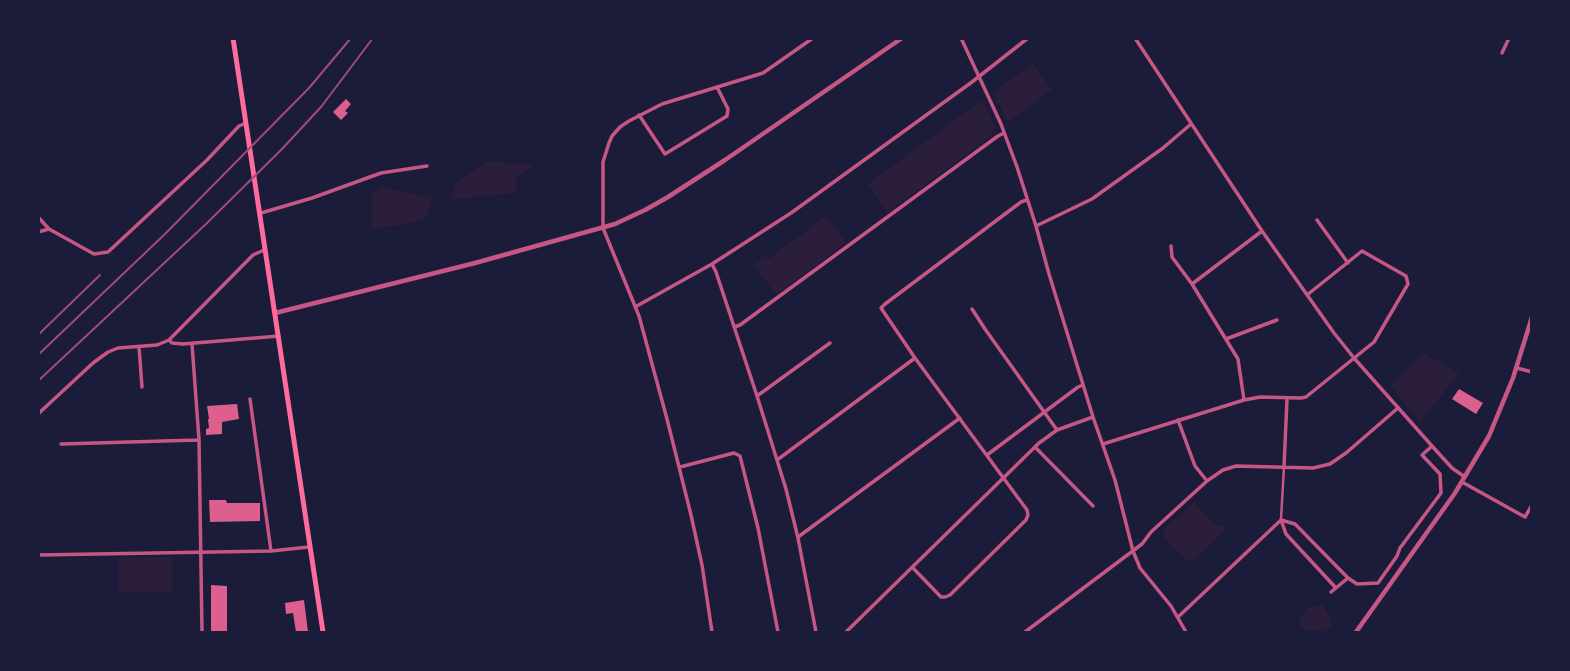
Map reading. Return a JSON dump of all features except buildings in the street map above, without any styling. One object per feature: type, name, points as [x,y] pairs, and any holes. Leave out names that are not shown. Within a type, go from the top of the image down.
[{"type":"main road","points":[[233,38],[323,632]]},
{"type":"street","points":[[712,632],[702,565],[680,468],[635,307],[603,228],[603,162],[608,143],[620,127],[639,115],[662,104],[762,73],[813,38]]},
{"type":"street","points":[[275,313],[603,228],[645,210],[757,139],[902,38]]},
{"type":"street","points":[[961,38],[1004,133],[1036,226],[1083,385],[1115,480],[1133,551],[1140,568],[1178,617],[1186,632]]},
{"type":"street","points":[[635,307],[712,264],[791,213],[1028,38]]},
{"type":"street","points":[[1135,38],[1262,231],[1354,358],[1463,480],[1525,517],[1531,505]]},
{"type":"street","points":[[1502,53],[1509,38]]},
{"type":"street","points":[[639,115],[665,154],[729,113],[717,87]]},
{"type":"street","points":[[38,217],[49,229],[94,254],[108,252],[207,160],[239,126],[246,123]]},
{"type":"street","points":[[1036,226],[1092,199],[1163,148],[1191,124]]},
{"type":"street","points":[[734,327],[1004,133]]},
{"type":"street","points":[[260,213],[381,173],[427,166]]},
{"type":"street","points":[[913,568],[941,597],[946,597],[1026,520],[1028,515],[881,308],[1027,200]]},
{"type":"street","points":[[1317,220],[1348,262]]},
{"type":"street","points":[[38,232],[49,229]]},
{"type":"street","points":[[1192,284],[1262,231]]},
{"type":"street","points":[[1171,246],[1172,257],[1192,284],[1238,359],[1244,400]]},
{"type":"street","points":[[38,414],[105,354],[114,349],[157,345],[169,340],[253,255],[265,250]]},
{"type":"street","points":[[1103,444],[1244,400],[1260,397],[1301,398],[1313,393],[1374,342],[1408,284],[1406,276],[1362,251],[1307,295]]},
{"type":"street","points":[[712,264],[777,460],[798,538],[816,632]]},
{"type":"street","points":[[972,309],[1057,430]]},
{"type":"street","points":[[1356,632],[1463,480],[1489,436],[1517,368],[1531,317]]},
{"type":"street","points":[[1226,338],[1277,320]]},
{"type":"street","points":[[169,340],[176,344],[192,344],[279,336]]},
{"type":"street","points":[[757,396],[830,342]]},
{"type":"street","points":[[192,344],[199,440],[202,632]]},
{"type":"street","points":[[139,347],[142,387]]},
{"type":"street","points":[[777,460],[915,358]]},
{"type":"street","points":[[1517,368],[1531,372]]},
{"type":"street","points":[[987,455],[1083,385]]},
{"type":"street","points":[[1287,398],[1281,520],[1286,534],[1336,588]]},
{"type":"street","points":[[250,399],[271,551]]},
{"type":"street","points":[[1027,632],[1144,542],[1150,532],[1223,470],[1236,466],[1313,468],[1329,464],[1346,453],[1398,408]]},
{"type":"street","points":[[846,632],[1035,447],[1057,430],[1093,417]]},
{"type":"street","points":[[798,538],[960,418]]},
{"type":"street","points":[[1178,420],[1195,466],[1207,481]]},
{"type":"street","points":[[61,444],[199,440]]},
{"type":"street","points":[[1281,520],[1295,524],[1357,584],[1378,583],[1441,493],[1440,474],[1422,455],[1432,446]]},
{"type":"street","points":[[1035,447],[1093,506]]},
{"type":"street","points":[[680,468],[734,453],[740,456],[758,528],[778,632]]},
{"type":"street","points":[[1178,617],[1281,520]]},
{"type":"street","points":[[38,555],[271,551],[311,547]]},
{"type":"street","points":[[1331,593],[1348,578]]},
{"type":"shaded area","points":[[1033,63],[1052,90],[1008,122],[993,92]]},
{"type":"shaded area","points":[[982,100],[995,127],[990,137],[887,213],[868,184]]},
{"type":"shaded area","points":[[485,162],[534,164],[516,178],[517,193],[451,199],[455,183]]},
{"type":"shaded area","points":[[382,187],[433,198],[425,220],[372,230],[371,195]]},
{"type":"shaded area","points":[[826,216],[846,243],[776,295],[754,265],[766,256],[768,259]]},
{"type":"shaded area","points":[[1422,352],[1459,373],[1420,423],[1391,386]]},
{"type":"shaded area","points":[[1194,502],[1217,526],[1221,524],[1226,530],[1191,562],[1165,539],[1162,531]]},
{"type":"shaded area","points":[[172,557],[172,592],[118,592],[118,558]]},
{"type":"shaded area","points":[[1323,605],[1332,625],[1323,632],[1301,629],[1300,619],[1307,608]]},
{"type":"railway","points":[[38,355],[165,234],[309,88],[351,38]]},
{"type":"railway","points":[[38,381],[282,149],[321,107],[373,38]]},
{"type":"railway","points":[[38,335],[100,275]]}]
